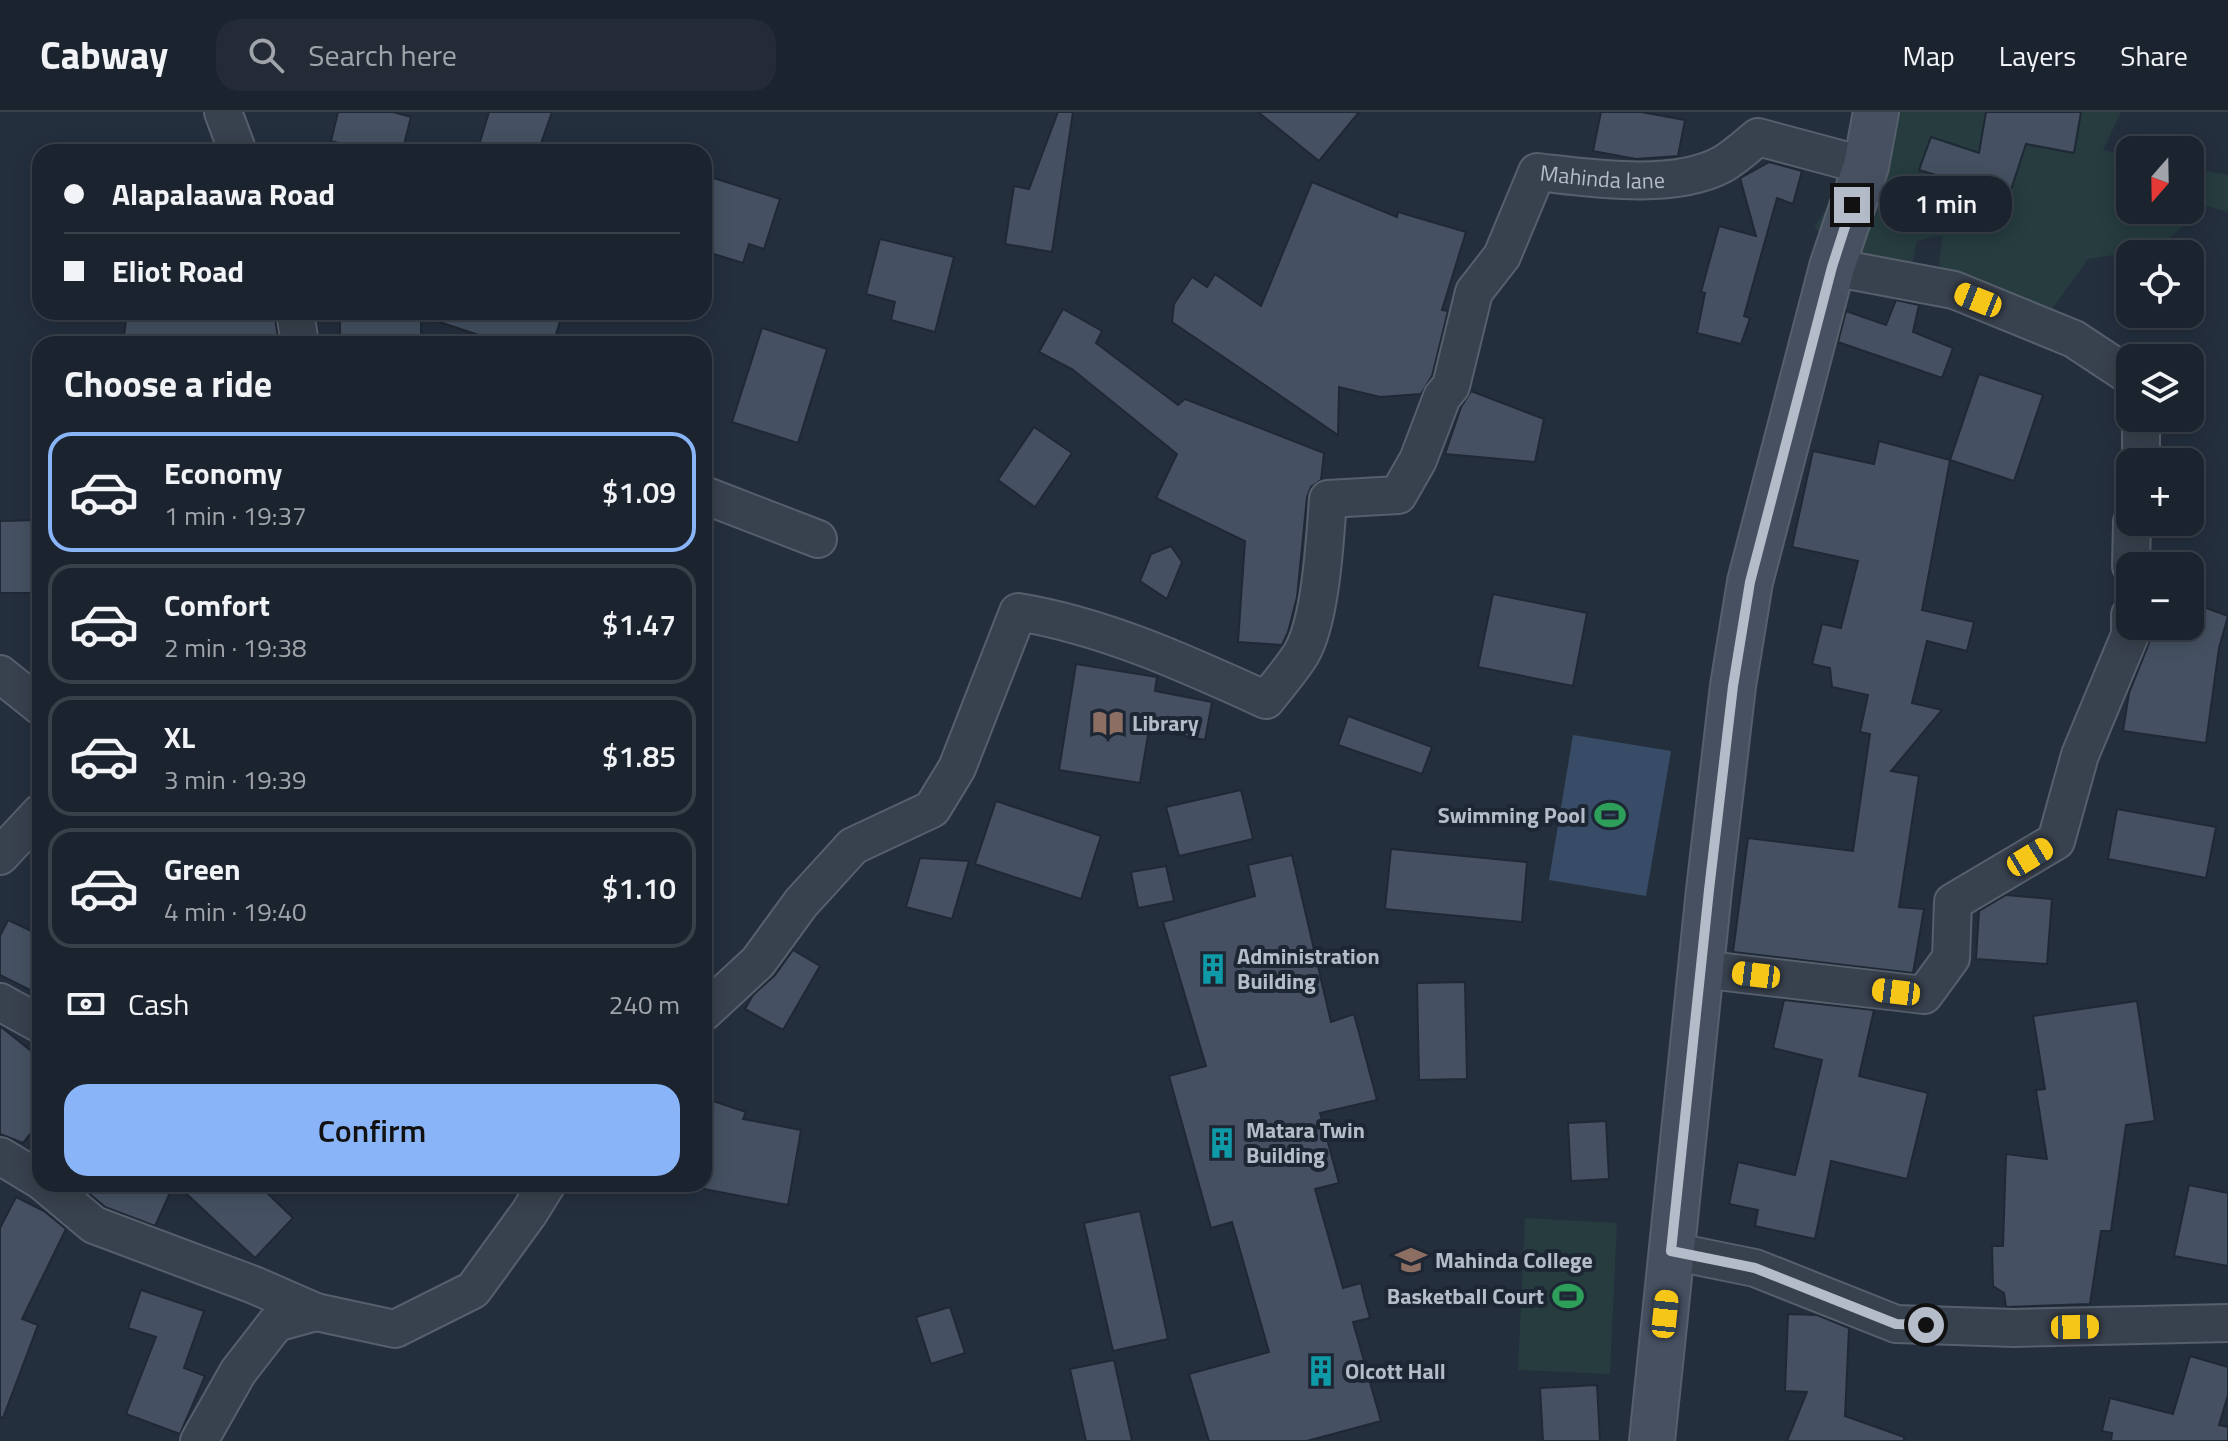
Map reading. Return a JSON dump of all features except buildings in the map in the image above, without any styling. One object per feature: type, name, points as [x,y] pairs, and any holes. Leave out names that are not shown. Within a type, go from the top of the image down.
[{"type":"street","points":[[223,112],[235,144]]},
{"type":"street","points":[[1652,1441],[1700,969],[1733,686],[1750,582],[1832,267],[1866,166],[1876,112]]},
{"type":"street","name":"Mahinda lane","points":[[712,1005],[758,962],[801,903],[853,846],[932,809],[957,768],[1018,612],[1052,617],[1176,660],[1266,700],[1302,653],[1312,627],[1323,562],[1328,499],[1398,495],[1418,460],[1442,397],[1451,386],[1474,292],[1502,256],[1537,172],[1636,179],[1684,176],[1722,164],[1758,137],[1866,166]]},
{"type":"street","points":[[1832,267],[1954,290],[2074,339],[2116,367]]},
{"type":"street","points":[[712,498],[818,539]]},
{"type":"street","points":[[1700,969],[1924,995],[1951,958],[1953,902],[2056,841],[2080,755],[2128,640]]},
{"type":"street","points":[[0,674],[32,700]]},
{"type":"street","points":[[0,856],[32,822]]},
{"type":"street","points":[[0,1002],[32,1020]]},
{"type":"street","points":[[0,1156],[32,1176]]},
{"type":"street","points":[[54,1192],[94,1225],[254,1285],[316,1312],[395,1329],[473,1290],[542,1192]]},
{"type":"street","points":[[1671,1251],[1755,1268],[1896,1324],[2014,1328],[2228,1323]]},
{"type":"street","points":[[199,1441],[238,1372],[276,1323],[316,1312]]},
{"type":"green space","points":[[1876,112],[2121,112],[2103,150],[2116,153],[2116,224],[2185,224],[2167,240],[2116,240],[2116,255],[2088,259],[2052,309],[1969,294],[1939,265],[1942,235],[1917,241],[1910,274],[1847,259],[1814,227],[1848,179]]},
{"type":"green space","points":[[2204,171],[2228,175],[2228,212],[2204,208]]},
{"type":"green space","name":"Basketball Court","points":[[1525,1218],[1617,1223],[1610,1374],[1518,1370]]},
{"type":"water","name":"Swimming Pool","points":[[1573,735],[1671,751],[1646,896],[1549,880]]},
{"type":"place","name":"Library","points":[[1108,723]]},
{"type":"place","name":"Swimming Pool","points":[[1610,815]]},
{"type":"place","name":"Administration Building","points":[[1213,969]]},
{"type":"place","name":"Matara Twin Building","points":[[1222,1143]]},
{"type":"place","name":"Mahinda College","points":[[1411,1260]]},
{"type":"place","name":"Basketball Court","points":[[1568,1296]]},
{"type":"place","name":"Olcott Hall","points":[[1321,1371]]},
{"type":"route","points":[[1852,205],[1832,267],[1750,582],[1733,686],[1671,1251],[1755,1268],[1896,1324],[1926,1325]]}]
